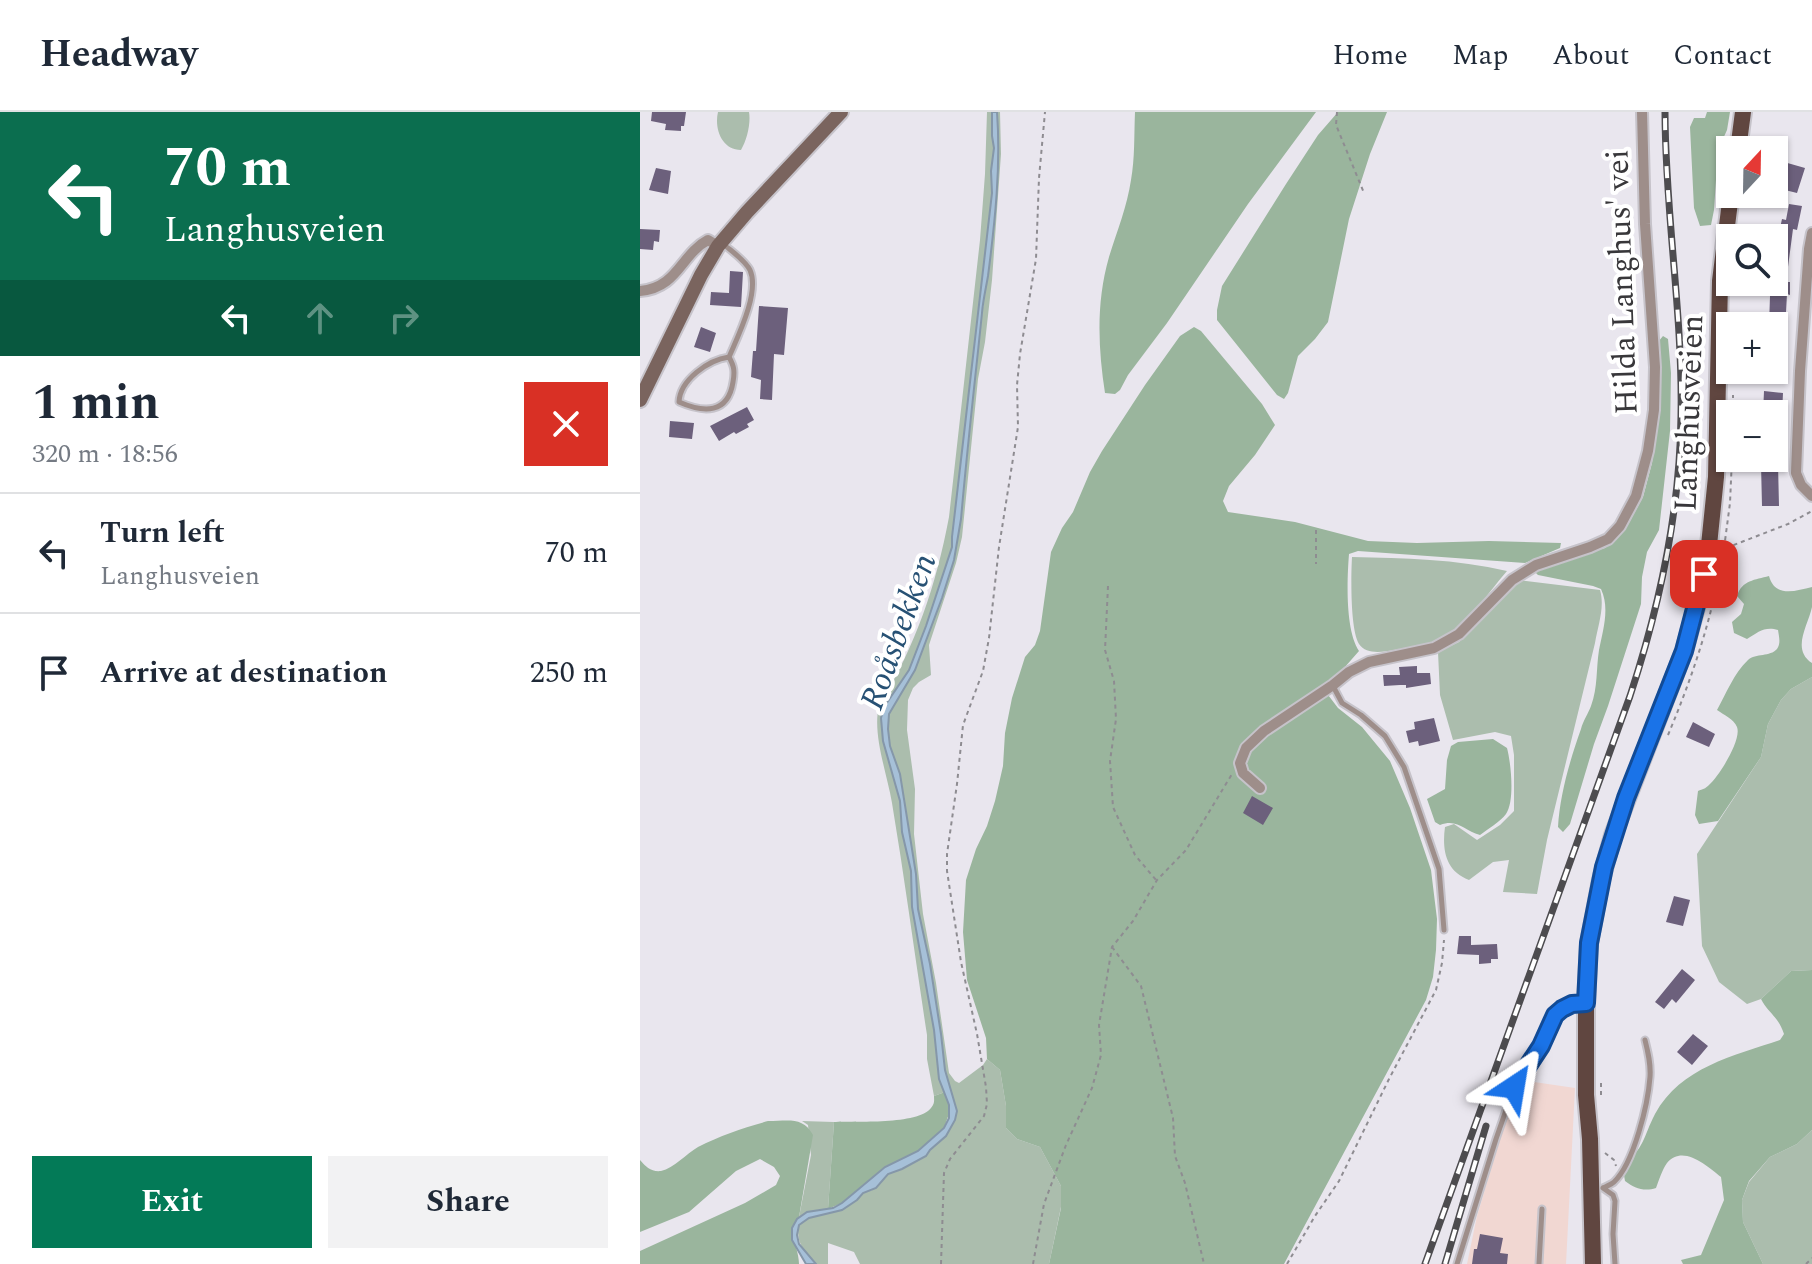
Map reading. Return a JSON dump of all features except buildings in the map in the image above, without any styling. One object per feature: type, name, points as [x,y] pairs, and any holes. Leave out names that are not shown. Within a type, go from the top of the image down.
[{"type":"main road","points":[[640,400],[701,275],[720,244],[841,112]]},
{"type":"main road","points":[[1740,136],[1743,112]]},
{"type":"main road","name":"Langhusveien","points":[[1593,1264],[1590,1139],[1594,1095],[1586,1003],[1589,943],[1604,867],[1626,798],[1684,651],[1708,555],[1716,477],[1720,281],[1729,208]]},
{"type":"main road","name":"Langhusveien","points":[[1582,1264],[1592,1188]]},
{"type":"street","name":"Hilda Langhus' vei","points":[[1240,763],[1246,748],[1264,731],[1349,672],[1369,662],[1434,648],[1459,634],[1512,580],[1536,565],[1608,539],[1620,526],[1636,496],[1648,451],[1654,410],[1655,367],[1645,224],[1642,112]]},
{"type":"street","points":[[1812,233],[1800,371],[1796,473],[1801,485],[1812,496]]},
{"type":"street","points":[[640,291],[662,286],[681,268],[698,245],[708,240],[720,244]]},
{"type":"street","points":[[1240,763],[1243,773],[1260,788]]},
{"type":"lane","points":[[720,244],[743,261],[752,277],[749,305],[729,357]]},
{"type":"lane","points":[[729,357],[735,374],[730,396],[722,406],[697,407],[679,402],[680,391],[695,375],[720,358],[729,357]]},
{"type":"lane","points":[[1333,685],[1342,703],[1385,736],[1404,767],[1439,869],[1444,930]]},
{"type":"lane","points":[[1457,1264],[1514,1087],[1541,1046],[1555,1015],[1572,1004],[1586,1003]]},
{"type":"lane","points":[[1592,1188],[1613,1183],[1635,1143],[1648,1089],[1650,1063],[1645,1040]]},
{"type":"lane","points":[[1592,1188],[1613,1195],[1615,1201],[1615,1264]]},
{"type":"lane","points":[[1539,1264],[1542,1209]]},
{"type":"path","points":[[941,1264],[944,1173],[950,1159],[984,1116],[987,1104],[977,1034],[961,962],[947,854],[963,725],[983,671],[989,638],[999,547],[1018,427],[1017,385],[1036,259],[1045,112]]},
{"type":"path","points":[[1337,112],[1336,125],[1364,193]]},
{"type":"path","points":[[1722,560],[1731,472]]},
{"type":"path","points":[[1725,548],[1788,524],[1812,511]]},
{"type":"path","points":[[1316,530],[1316,564]]},
{"type":"path","points":[[1108,586],[1105,650],[1114,681],[1116,719],[1110,761],[1113,807],[1135,855],[1157,880]]},
{"type":"path","points":[[1666,739],[1695,666],[1715,596]]},
{"type":"path","points":[[1033,1264],[1044,1204],[1092,1088],[1101,1055],[1099,1025],[1112,947],[1133,921],[1157,880],[1186,850],[1240,763]]},
{"type":"path","points":[[1287,1264],[1339,1181],[1436,990],[1444,930]]},
{"type":"path","points":[[1112,947],[1141,986],[1173,1118],[1175,1156],[1185,1183],[1204,1264]]},
{"type":"path","points":[[1594,1095],[1601,1080]]},
{"type":"path","points":[[1602,1152],[1614,1160],[1619,1175]]},
{"type":"path","points":[[1806,1264],[1812,1258]]},
{"type":"shaded area","points":[[1521,1080],[1575,1088],[1566,1264],[1467,1264],[1477,1216]]},
{"type":"green space","points":[[718,112],[749,112],[748,131],[741,150],[724,142],[717,125]]},
{"type":"green space","points":[[987,112],[992,112],[992,193],[952,547],[909,670],[884,707],[881,718],[883,741],[900,801],[902,832],[911,871],[912,907],[934,1030],[939,1079],[945,1092],[934,1096],[906,890],[877,717],[879,706],[904,660],[923,614],[949,517],[980,240]]},
{"type":"green space","points":[[997,112],[1000,112],[1001,154],[992,280],[978,379],[962,537],[929,645],[931,675],[913,688],[908,700],[907,730],[915,789],[914,834],[923,914],[949,1073],[959,1083],[987,1059],[1000,1070],[1006,1128],[1017,1139],[1040,1147],[1061,1186],[1061,1207],[1049,1264],[860,1264],[854,1252],[828,1243],[828,1264],[816,1264],[800,1242],[799,1225],[809,1218],[842,1210],[862,1193],[872,1190],[888,1174],[928,1154],[946,1136],[957,1110],[945,1070],[930,964],[918,909],[916,874],[900,774],[890,746],[888,729],[889,714],[915,670],[954,560],[993,228],[999,153]]},
{"type":"green space","points":[[1135,112],[1316,112],[1115,394],[1105,393],[1100,308],[1109,257],[1129,190]]},
{"type":"green space","points":[[1338,112],[1387,112],[1349,219],[1328,322],[1298,356],[1284,399],[1277,395],[1217,320],[1217,310],[1222,286],[1318,135]]},
{"type":"green space","points":[[1707,112],[1730,112],[1724,136],[1716,136],[1716,180],[1711,225],[1700,226],[1694,208],[1690,127],[1694,118],[1705,118]]},
{"type":"green space","points":[[1194,327],[1201,331],[1262,404],[1275,425],[1229,486],[1223,501],[1228,512],[1295,522],[1368,541],[1561,543],[1560,548],[1525,563],[1358,551],[1349,554],[1349,618],[1359,651],[1337,676],[1322,687],[1338,708],[1362,727],[1390,761],[1431,870],[1437,919],[1436,950],[1426,1000],[1284,1264],[1049,1264],[1061,1208],[1061,1186],[1040,1147],[1017,1139],[1006,1128],[1000,1070],[987,1059],[986,1038],[967,980],[963,932],[966,880],[995,801],[1012,698],[1025,657],[1035,645],[1040,631],[1051,552],[1102,451],[1180,336]]},
{"type":"green space","points":[[1663,336],[1668,339],[1671,373],[1670,431],[1659,530],[1647,552],[1641,604],[1570,824],[1563,832],[1558,827],[1561,802],[1573,753],[1593,699],[1605,604],[1601,589],[1538,575],[1533,570],[1605,548],[1625,530],[1643,497],[1652,463],[1658,387],[1656,350]]},
{"type":"green space","points":[[1352,557],[1449,562],[1507,571],[1473,613],[1442,639],[1375,652],[1362,647],[1356,637]]},
{"type":"green space","points":[[1769,576],[1776,588],[1781,590],[1812,587],[1812,607],[1802,644],[1806,657],[1812,663],[1812,677],[1791,689],[1781,700],[1768,724],[1761,757],[1718,821],[1699,824],[1695,815],[1698,791],[1708,786],[1718,774],[1729,758],[1738,733],[1734,722],[1717,710],[1743,665],[1751,658],[1771,653],[1779,644],[1778,630],[1765,629],[1747,639],[1734,633],[1732,622],[1741,614],[1744,604],[1737,596],[1742,587]]},
{"type":"green space","points":[[1518,580],[1600,590],[1602,603],[1537,894],[1503,892],[1509,860],[1493,862],[1469,880],[1461,876],[1450,865],[1444,843],[1445,827],[1454,824],[1477,840],[1514,811],[1511,736],[1495,732],[1453,740],[1440,695],[1438,652],[1459,642]]},
{"type":"green space","points":[[1812,677],[1812,970],[1791,971],[1761,999],[1747,1004],[1719,982],[1702,946],[1697,854],[1761,757],[1768,724],[1781,700],[1791,689]]},
{"type":"green space","points":[[1493,739],[1507,748],[1511,791],[1506,814],[1480,835],[1456,824],[1440,825],[1435,822],[1427,799],[1445,789],[1451,746],[1458,742]]},
{"type":"green space","points":[[1812,970],[1812,1130],[1797,1144],[1770,1157],[1749,1181],[1742,1200],[1743,1222],[1763,1264],[1683,1264],[1681,1260],[1701,1255],[1724,1200],[1721,1177],[1695,1159],[1680,1156],[1667,1163],[1656,1188],[1643,1189],[1625,1181],[1622,1164],[1639,1148],[1655,1114],[1679,1085],[1710,1065],[1780,1040],[1784,1034],[1782,1028],[1761,999],[1791,971]]},
{"type":"green space","points":[[945,1092],[950,1111],[944,1128],[918,1152],[885,1167],[842,1203],[828,1209],[834,1122],[913,1117],[931,1108],[934,1096]]},
{"type":"green space","points":[[768,1121],[800,1122],[813,1135],[799,1217],[794,1228],[799,1264],[640,1264],[640,1251],[745,1203],[776,1185],[780,1176],[774,1167],[760,1159],[736,1171],[689,1212],[640,1232],[640,1160],[654,1171],[661,1171],[707,1143]]},
{"type":"green space","points":[[802,1121],[834,1122],[828,1209],[807,1212],[799,1217],[811,1155],[808,1125]]},
{"type":"green space","points":[[1812,1130],[1812,1264],[1763,1264],[1743,1222],[1742,1200],[1749,1182],[1770,1157],[1797,1144]]},
{"type":"water","points":[[992,112],[997,112],[997,194],[961,519],[954,560],[942,598],[915,670],[889,714],[888,729],[890,746],[900,774],[916,874],[918,909],[930,964],[945,1070],[957,1111],[946,1136],[926,1156],[888,1174],[876,1188],[863,1193],[842,1210],[809,1218],[799,1225],[799,1244],[816,1264],[806,1264],[792,1240],[792,1228],[797,1219],[807,1212],[833,1208],[842,1203],[885,1167],[918,1151],[944,1128],[949,1118],[949,1105],[939,1079],[934,1030],[912,907],[911,871],[902,832],[900,801],[883,741],[881,718],[884,707],[909,670],[952,547],[992,193]]},
{"type":"railway","points":[[1425,1264],[1630,696],[1659,593],[1677,487],[1681,416],[1665,112]]},
{"type":"railway","points":[[1445,1264],[1486,1126]]},
{"type":"route","points":[[1514,1087],[1541,1046],[1555,1015],[1572,1004],[1586,1003],[1589,943],[1604,867],[1626,798],[1684,651],[1704,574]]},
{"type":"water label","name":"Roåsbekken","points":[[897,631]]}]
